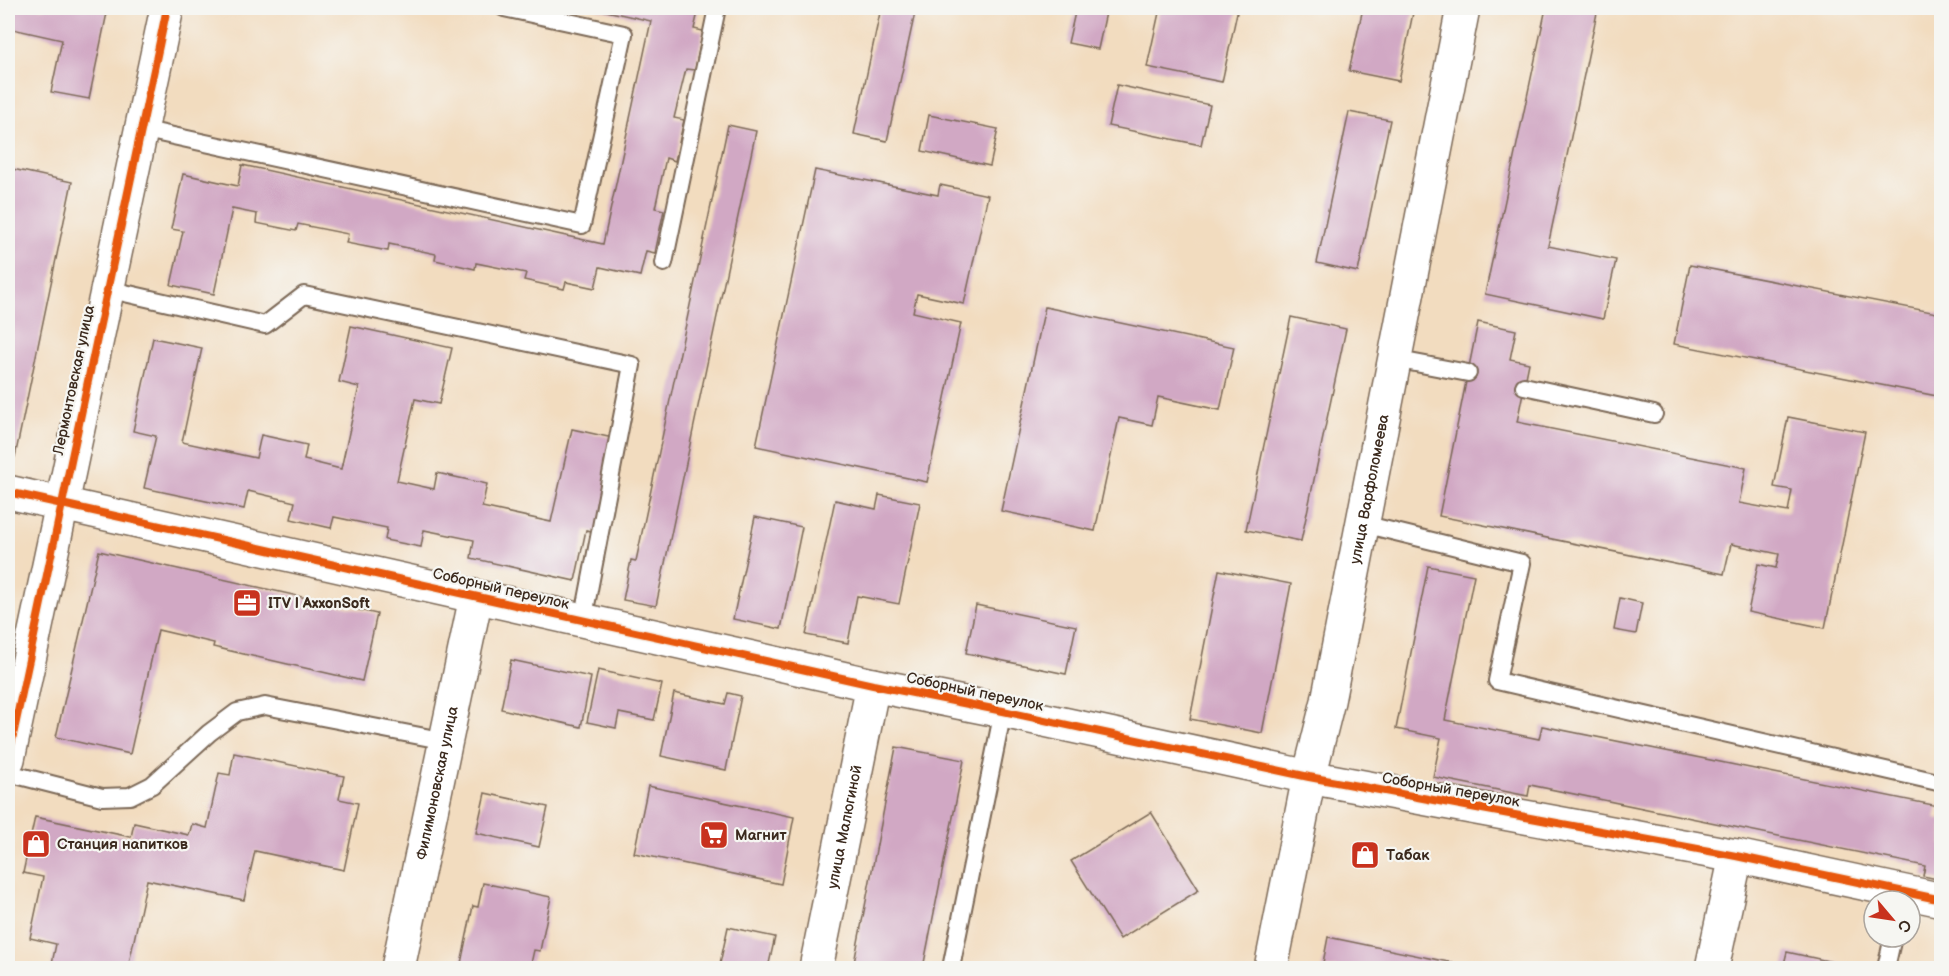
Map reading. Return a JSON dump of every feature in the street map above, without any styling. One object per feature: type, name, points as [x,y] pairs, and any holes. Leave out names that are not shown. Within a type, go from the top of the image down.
[{"type":"street","name":"Лермонтовская улица","points":[[8,759],[167,8]]},
{"type":"street","name":"улица Варфоломеева","points":[[1270,969],[1309,777],[1328,700],[1463,8]]},
{"type":"street","name":"Соборный переулок","points":[[8,492],[873,685],[1309,777],[1736,856],[1873,889]]},
{"type":"street","name":"Филимоновская улица","points":[[398,969],[476,597]]},
{"type":"street","name":"улица Малюгиной","points":[[816,969],[873,685]]},
{"type":"street","points":[[1712,969],[1736,856]]},
{"type":"street","name":"Соборный переулок","points":[[1922,898],[1941,900]]},
{"type":"lane","points":[[141,129],[582,225],[624,34],[504,8]]},
{"type":"lane","points":[[664,263],[717,8]]},
{"type":"lane","points":[[107,289],[266,325],[304,295],[632,364],[583,621]]},
{"type":"lane","points":[[1394,359],[1468,373]]},
{"type":"lane","points":[[1524,386],[1654,414]]},
{"type":"lane","points":[[1363,524],[1522,563],[1497,681],[1941,783]]},
{"type":"lane","points":[[8,773],[102,797],[130,796],[152,785],[209,733],[237,712],[265,706],[446,741]]},
{"type":"lane","points":[[951,969],[1003,711]]},
{"type":"lane","points":[[1886,969],[1890,949]]},
{"type":"building","points":[[8,8],[108,8],[89,99],[51,92],[62,40],[8,28]]},
{"type":"building","points":[[593,8],[699,8],[694,29],[703,31],[695,70],[686,69],[674,118],[684,120],[675,161],[666,158],[655,208],[664,210],[655,253],[646,251],[640,276],[600,267],[595,288],[566,282],[564,289],[524,280],[526,273],[476,263],[475,269],[435,260],[436,254],[389,244],[388,251],[346,243],[348,234],[298,224],[296,231],[256,223],[257,214],[232,209],[214,294],[171,285],[183,231],[171,229],[183,174],[238,186],[242,165],[603,244],[651,21]]},
{"type":"building","points":[[881,8],[916,8],[887,141],[854,134]]},
{"type":"building","points":[[1076,8],[1107,8],[1098,49],[1068,43]]},
{"type":"building","points":[[1160,8],[1238,8],[1222,82],[1147,67]]},
{"type":"building","points":[[1363,8],[1414,8],[1399,81],[1349,71]]},
{"type":"building","points":[[1546,8],[1598,8],[1548,246],[1616,260],[1603,319],[1485,294]]},
{"type":"building","points":[[1117,85],[1210,105],[1201,145],[1108,126]]},
{"type":"building","points":[[1349,112],[1390,120],[1358,272],[1317,263]]},
{"type":"building","points":[[929,115],[998,129],[990,166],[922,151]]},
{"type":"building","points":[[728,125],[756,131],[656,606],[623,600],[631,560],[636,561]]},
{"type":"building","points":[[8,168],[72,182],[15,457],[8,456]]},
{"type":"building","points":[[815,170],[938,195],[940,185],[988,195],[964,304],[917,294],[913,312],[961,323],[927,482],[756,446]]},
{"type":"building","points":[[1690,265],[1942,314],[1942,397],[1674,344]]},
{"type":"building","points":[[1045,307],[1234,347],[1220,410],[1158,397],[1152,425],[1119,418],[1095,531],[1001,511]]},
{"type":"building","points":[[1291,317],[1346,329],[1301,541],[1246,530]]},
{"type":"building","points":[[1478,322],[1516,330],[1510,359],[1529,363],[1517,422],[1746,468],[1739,503],[1788,512],[1792,490],[1774,487],[1788,417],[1865,432],[1825,628],[1748,612],[1758,564],[1776,568],[1779,554],[1731,544],[1724,574],[1439,516]]},
{"type":"building","points":[[351,326],[452,348],[439,404],[415,399],[397,481],[434,489],[437,473],[487,484],[482,507],[551,522],[572,429],[622,440],[601,533],[586,530],[575,581],[471,558],[474,540],[424,530],[421,547],[385,540],[387,528],[334,517],[331,528],[291,519],[295,502],[248,491],[244,509],[144,488],[156,436],[133,431],[153,338],[202,348],[182,442],[256,458],[261,435],[307,445],[304,460],[341,469],[359,387],[339,382]]},
{"type":"building","points":[[879,495],[920,503],[899,604],[857,596],[848,643],[806,635],[835,500],[876,509]]},
{"type":"building","points":[[755,517],[802,527],[781,629],[733,619]]},
{"type":"building","points":[[99,551],[377,614],[362,681],[213,647],[214,643],[158,630],[130,754],[56,737]]},
{"type":"building","points":[[1428,566],[1474,575],[1445,720],[1539,739],[1542,726],[1938,806],[1935,819],[1942,820],[1942,880],[1923,876],[1925,866],[1530,785],[1528,796],[1433,777],[1441,738],[1396,729]]},
{"type":"building","points":[[1219,570],[1291,584],[1262,733],[1190,719]]},
{"type":"building","points":[[1620,598],[1642,603],[1636,634],[1614,630]]},
{"type":"building","points":[[976,605],[1076,626],[1066,674],[966,653]]},
{"type":"building","points":[[511,660],[591,677],[581,727],[501,709]]},
{"type":"building","points":[[598,670],[662,684],[654,720],[619,713],[616,728],[587,722]]},
{"type":"building","points":[[674,693],[725,704],[728,693],[741,696],[726,770],[661,756]]},
{"type":"building","points":[[896,747],[964,760],[954,812],[923,968],[853,968]]},
{"type":"building","points":[[234,753],[344,776],[339,799],[358,803],[344,870],[255,851],[244,900],[147,880],[128,968],[51,968],[56,944],[30,938],[43,877],[23,873],[35,817],[131,837],[134,823],[189,835],[192,824],[207,828],[219,773],[230,775]]},
{"type":"building","name":"Магнит","points":[[648,786],[794,817],[781,884],[634,853]]},
{"type":"building","points":[[485,793],[548,807],[539,847],[476,833]]},
{"type":"building","points":[[1151,812],[1199,890],[1120,939],[1071,861]]},
{"type":"building","points":[[483,883],[551,897],[540,951],[534,950],[530,968],[460,968],[473,906],[478,907]]},
{"type":"building","points":[[728,927],[775,937],[768,968],[719,968]]},
{"type":"building","points":[[1328,937],[1473,967],[1473,968],[1322,968]]},
{"type":"building","points":[[1787,952],[1851,966],[1850,968],[1783,968]]},
{"type":"cycle path","points":[[8,759],[167,8]]},
{"type":"cycle path","points":[[8,492],[873,685],[1309,777],[1736,856],[1942,900]]},
{"type":"place","name":"ITV | AxxonSoft","points":[[247,603]]},
{"type":"place","name":"Магнит","points":[[714,835]]},
{"type":"place","name":"Станция напитков","points":[[36,844]]},
{"type":"place","name":"Табак","points":[[1365,855]]}]
